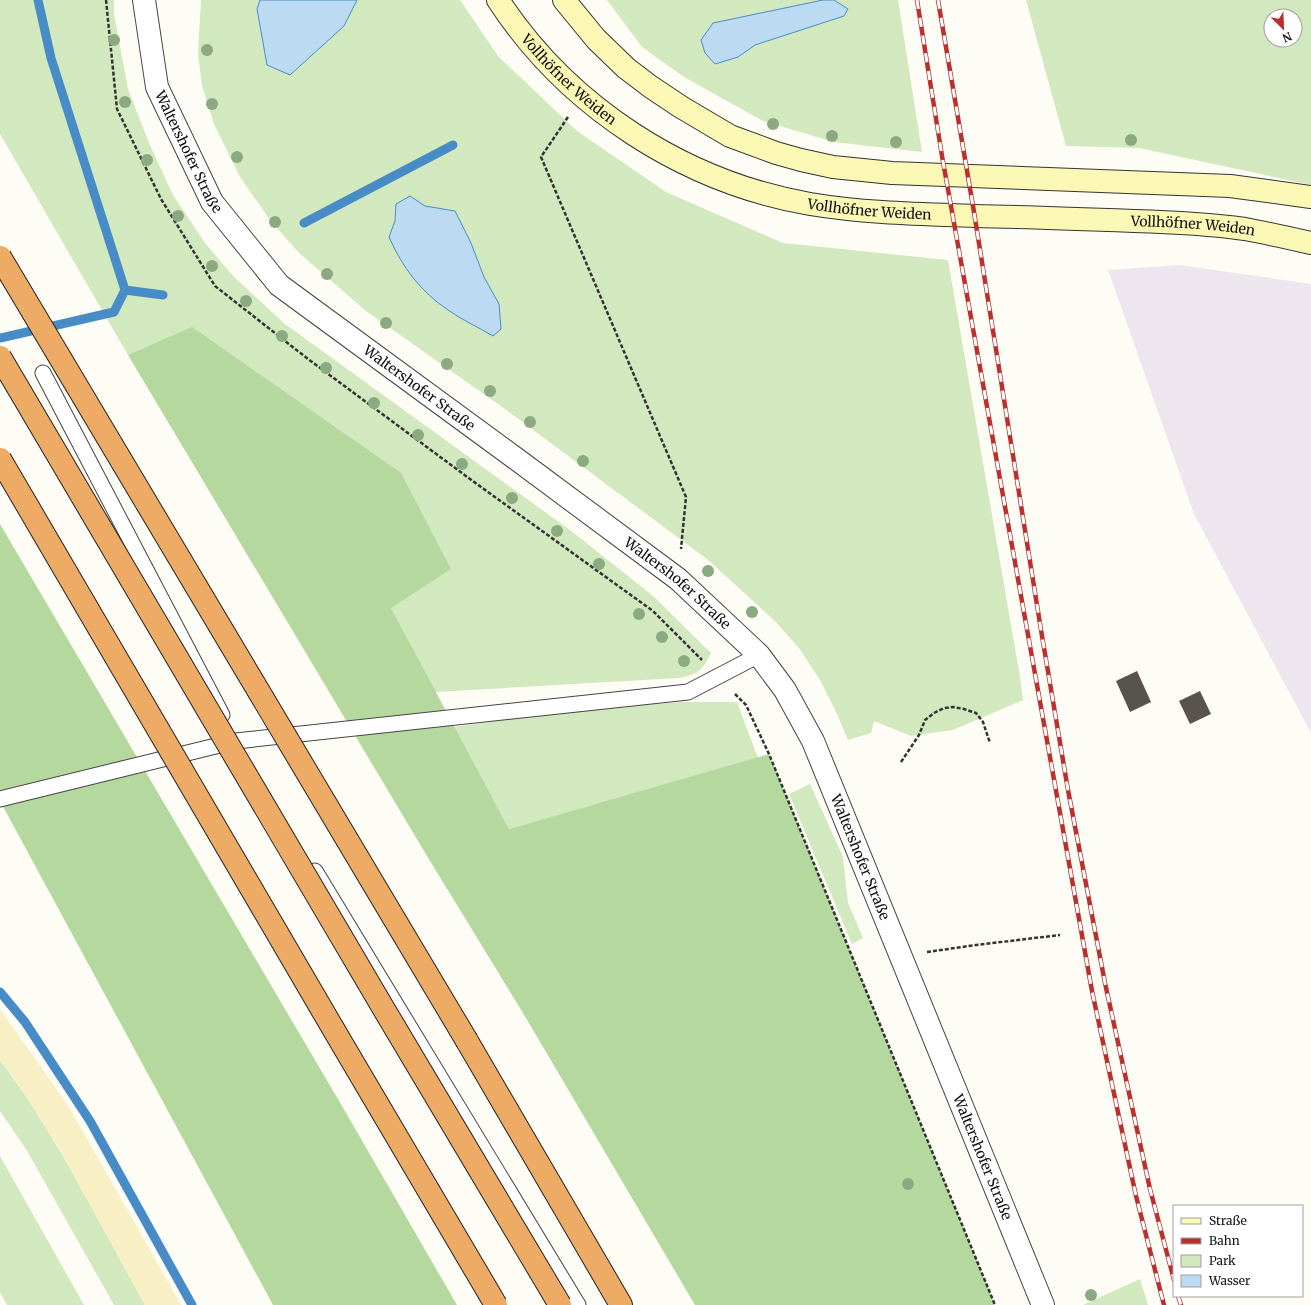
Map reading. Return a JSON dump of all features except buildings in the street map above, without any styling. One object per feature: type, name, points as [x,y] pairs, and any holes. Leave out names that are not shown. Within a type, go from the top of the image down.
[{"type":"highway","points":[[0,257],[459,1028],[621,1305]]},
{"type":"highway","points":[[0,357],[560,1305]]},
{"type":"highway","points":[[0,459],[370,1093],[496,1305]]},
{"type":"main road","name":"Vollhöfner Weiden","points":[[498,0],[535,49],[563,79],[613,121],[643,141],[668,155],[714,177],[747,188],[810,204],[860,211],[1193,224],[1245,229],[1311,243]]},
{"type":"main road","points":[[564,0],[596,39],[626,68],[663,95],[730,136],[770,151],[801,160],[833,167],[892,173],[1230,186],[1311,197]]},
{"type":"street","name":"Waltershofer Straße","points":[[144,0],[157,88],[212,202],[279,285],[678,579],[759,655],[785,690],[813,741],[1044,1305]]},
{"type":"lane","points":[[43,374],[236,741],[578,1305]]},
{"type":"lane","points":[[0,799],[236,741],[688,692],[759,655]]},
{"type":"path","points":[[106,0],[118,109],[161,199],[215,286],[308,359],[470,479],[653,611],[746,705],[769,754],[995,1305]]},
{"type":"path","points":[[582,95],[541,157],[686,497],[678,579]]},
{"type":"path","points":[[901,762],[919,735],[925,720],[944,708],[953,707],[976,713],[983,722],[990,743]]},
{"type":"path","points":[[901,956],[1060,934]]},
{"type":"shaded area","points":[[1180,265],[1311,284],[1311,733],[1194,514],[1108,270]]},
{"type":"green space","points":[[0,0],[114,0],[114,14],[128,89],[149,143],[173,195],[205,243],[233,276],[285,324],[574,533],[653,596],[711,653],[702,668],[696,673],[679,678],[435,692],[391,608],[149,346],[128,355],[0,134]]},
{"type":"green space","points":[[201,0],[460,0],[498,56],[577,131],[666,192],[783,243],[948,260],[1023,700],[953,730],[911,736],[874,721],[871,733],[848,740],[820,680],[799,648],[775,621],[707,559],[505,409],[366,311],[298,252],[270,220],[240,177],[214,124],[202,86],[198,53]]},
{"type":"green space","points":[[607,0],[898,0],[922,152],[834,142],[763,121],[684,77],[642,47]]},
{"type":"green space","points":[[1026,0],[1311,0],[1311,185],[1139,148],[1066,146]]},
{"type":"green space","points":[[192,327],[401,473],[451,569],[391,608],[509,829],[769,754],[995,1305],[695,1305],[523,1013],[427,856],[128,355]]},
{"type":"green space","points":[[0,524],[342,1106],[457,1305],[273,1305],[0,801]]},
{"type":"green space","points":[[680,702],[737,702],[758,758],[509,829],[454,727],[543,714]]},
{"type":"green space","points":[[810,784],[843,857],[848,903],[863,938],[852,944],[789,794]]},
{"type":"green space","points":[[0,1060],[21,1089],[59,1149],[145,1305],[114,1305],[26,1149],[0,1111]]},
{"type":"green space","points":[[0,1156],[84,1305],[7,1305],[0,1292]]},
{"type":"green space","points":[[1140,1279],[1148,1305],[1083,1305]]},
{"type":"sand","points":[[0,1009],[69,1107],[181,1305],[145,1305],[54,1140],[12,1075],[0,1060]]},
{"type":"water","points":[[260,0],[357,0],[344,26],[290,75],[267,65],[257,9]]},
{"type":"water","points":[[823,0],[834,0],[848,9],[844,16],[755,45],[738,57],[715,64],[705,53],[701,40],[713,23]]},
{"type":"water","points":[[410,196],[425,206],[455,211],[471,243],[484,277],[499,304],[501,329],[493,336],[459,317],[438,303],[413,278],[400,259],[389,237],[395,221],[396,204]]},
{"type":"waterway","points":[[38,0],[51,58],[125,290],[163,295]]},
{"type":"waterway","points":[[304,223],[453,145]]},
{"type":"waterway","points":[[0,338],[114,312],[125,290]]},
{"type":"waterway","points":[[0,992],[25,1022],[90,1121],[192,1305]]},
{"type":"railway","points":[[917,0],[942,156],[1092,991],[1136,1196],[1164,1305]]},
{"type":"railway","points":[[938,0],[1068,790],[1105,983],[1150,1189],[1173,1276]]},
{"type":"railway","points":[[1178,1297],[1181,1305]]}]
